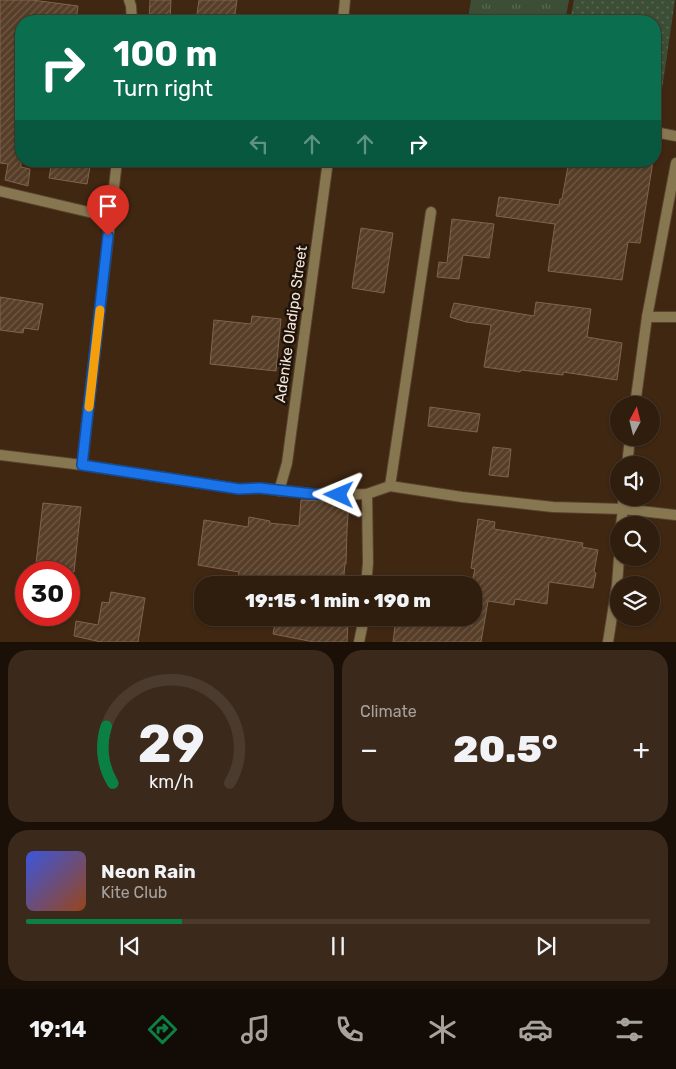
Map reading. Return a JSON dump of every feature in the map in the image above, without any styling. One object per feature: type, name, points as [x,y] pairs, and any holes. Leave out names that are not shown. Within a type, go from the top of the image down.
[{"type":"street","points":[[129,0],[132,15]]},
{"type":"street","points":[[344,15],[345,0]]},
{"type":"street","points":[[661,133],[676,136]]},
{"type":"street","points":[[636,396],[647,317],[676,163]]},
{"type":"street","points":[[82,465],[115,167]]},
{"type":"street","name":"Adenike Oladipo Street","points":[[279,490],[287,463],[327,167]]},
{"type":"street","points":[[0,191],[110,217]]},
{"type":"street","points":[[390,486],[431,212]]},
{"type":"street","points":[[647,317],[676,318]]},
{"type":"street","points":[[0,456],[82,465],[239,489],[259,488],[313,494],[367,494],[390,486],[462,497],[553,507],[622,509],[676,515]]},
{"type":"street","points":[[367,494],[367,576]]},
{"type":"street","points":[[622,506],[622,516]]},
{"type":"street","points":[[608,642],[618,566]]},
{"type":"street","points":[[360,642],[363,626]]},
{"type":"green space","points":[[471,0],[569,0],[566,15],[468,15]]},
{"type":"green space","points":[[574,0],[675,0],[662,90],[661,15],[571,15]]},
{"type":"building","points":[[0,0],[32,0],[78,6],[77,15],[15,15],[15,167],[30,169],[28,186],[5,180],[8,164],[0,163]]},
{"type":"building","points":[[150,0],[171,0],[170,15],[149,15]]},
{"type":"building","points":[[199,0],[237,0],[235,15],[197,15]]},
{"type":"building","points":[[51,167],[90,167],[87,184],[49,178]]},
{"type":"building","points":[[568,167],[652,167],[640,243],[628,242],[622,280],[548,271],[555,224],[496,216],[499,197],[559,205],[560,199],[562,199]]},
{"type":"building","points":[[452,219],[494,224],[489,258],[463,255],[459,279],[437,277],[439,262],[447,263]]},
{"type":"building","points":[[361,228],[393,233],[384,293],[352,288]]},
{"type":"building","points":[[0,297],[43,304],[38,330],[24,328],[23,333],[0,330]]},
{"type":"building","points":[[536,302],[591,309],[587,337],[622,343],[617,380],[563,372],[563,375],[484,367],[491,325],[466,322],[450,317],[454,303],[534,316]]},
{"type":"building","points":[[252,316],[281,319],[276,371],[210,364],[214,320],[251,324]]},
{"type":"building","points":[[430,407],[480,414],[477,432],[428,426]]},
{"type":"building","points":[[493,447],[511,449],[508,477],[489,475]]},
{"type":"building","points":[[301,500],[349,502],[344,576],[238,576],[239,572],[198,565],[204,520],[248,527],[249,517],[270,521],[269,523],[299,526]]},
{"type":"building","points":[[43,503],[81,507],[75,561],[36,561]]},
{"type":"building","points":[[478,519],[495,522],[494,529],[583,543],[582,547],[598,550],[593,588],[549,582],[547,604],[515,599],[514,605],[488,601],[481,642],[393,642],[395,626],[482,626],[482,576],[473,576],[475,569],[471,568]]},
{"type":"building","points":[[111,592],[145,598],[138,642],[101,642],[74,636],[75,626],[80,626],[80,622],[98,625],[102,602],[109,603]]},
{"type":"building","points":[[274,626],[348,626],[347,642],[314,642],[273,634]]},
{"type":"slow traffic","points":[[89,407],[100,310]]},
{"type":"route","points":[[108,236],[82,465],[239,489],[259,488],[339,495]]}]
